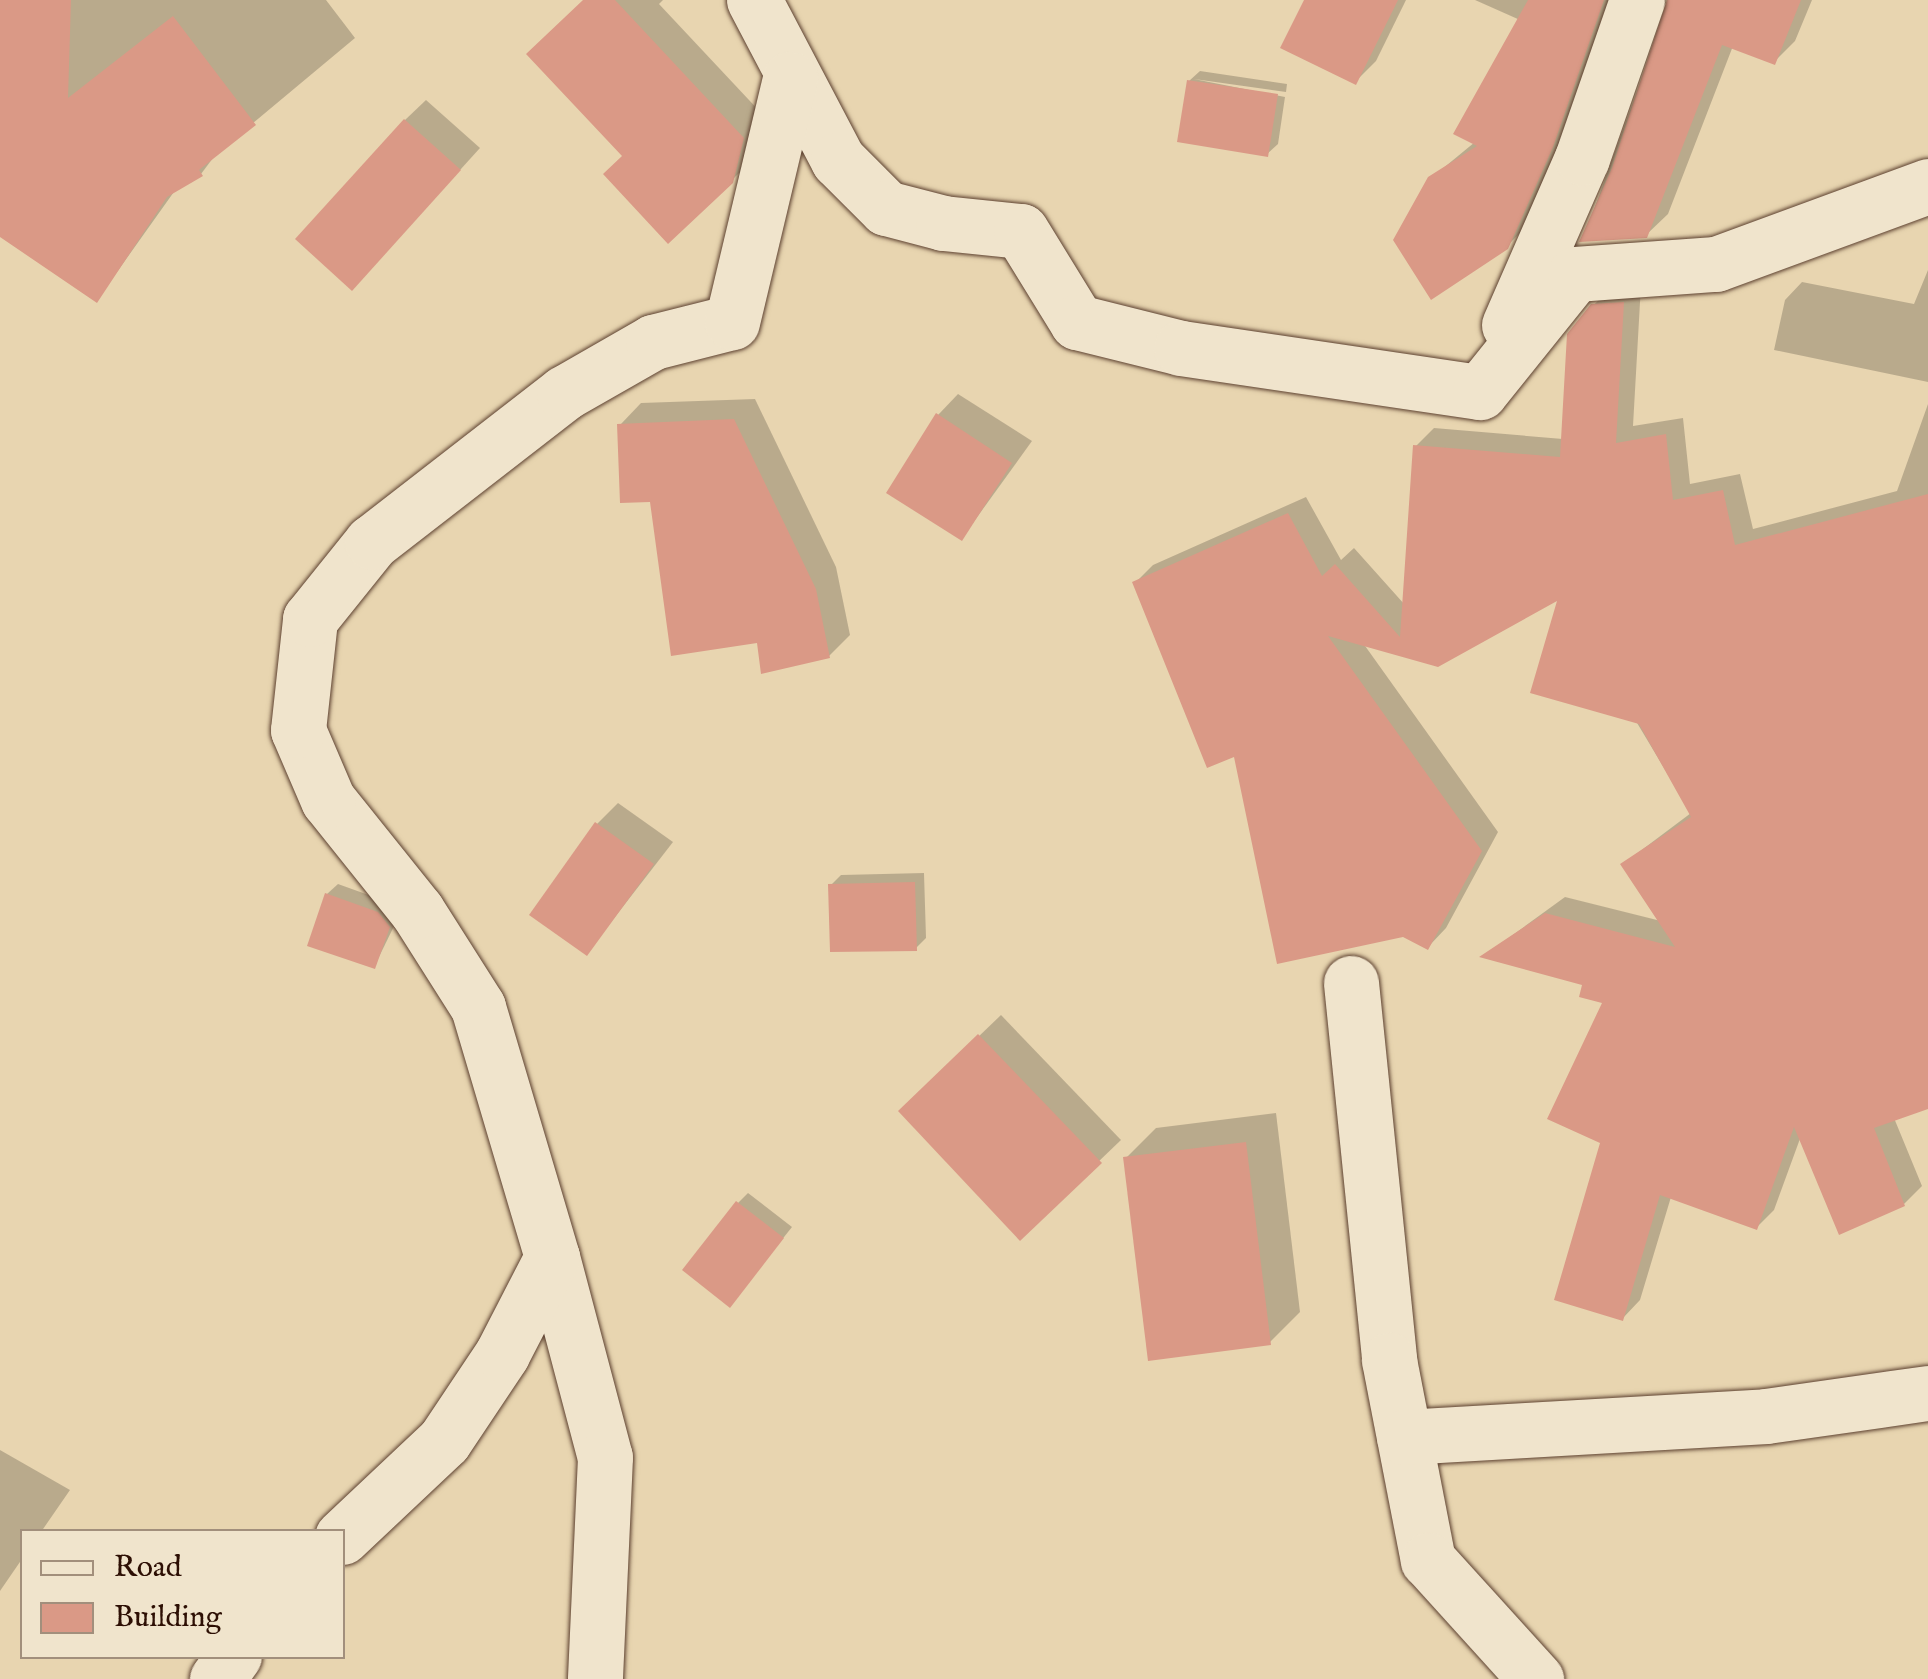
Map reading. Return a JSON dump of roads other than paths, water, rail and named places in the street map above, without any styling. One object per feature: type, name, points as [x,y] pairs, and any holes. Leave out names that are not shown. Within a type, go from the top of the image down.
[{"type":"street","points":[[754,0],[790,78],[838,160],[886,208],[944,223],[1021,231],[1078,322],[1181,348],[1480,392]]},
{"type":"street","points":[[1480,392],[1582,158],[1636,0]]},
{"type":"street","points":[[595,1679],[605,1456],[552,1257],[478,1007],[417,910],[328,800],[298,730],[310,619],[372,542],[564,393],[653,342],[732,322],[790,78]]},
{"type":"street","points":[[1480,392],[1575,274],[1716,264],[1928,186]]},
{"type":"street","points":[[1351,982],[1389,1360],[1428,1560],[1536,1679]]},
{"type":"street","points":[[345,1534],[444,1441],[502,1354],[552,1257]]},
{"type":"street","points":[[1404,1437],[1766,1416],[1928,1393]]}]
